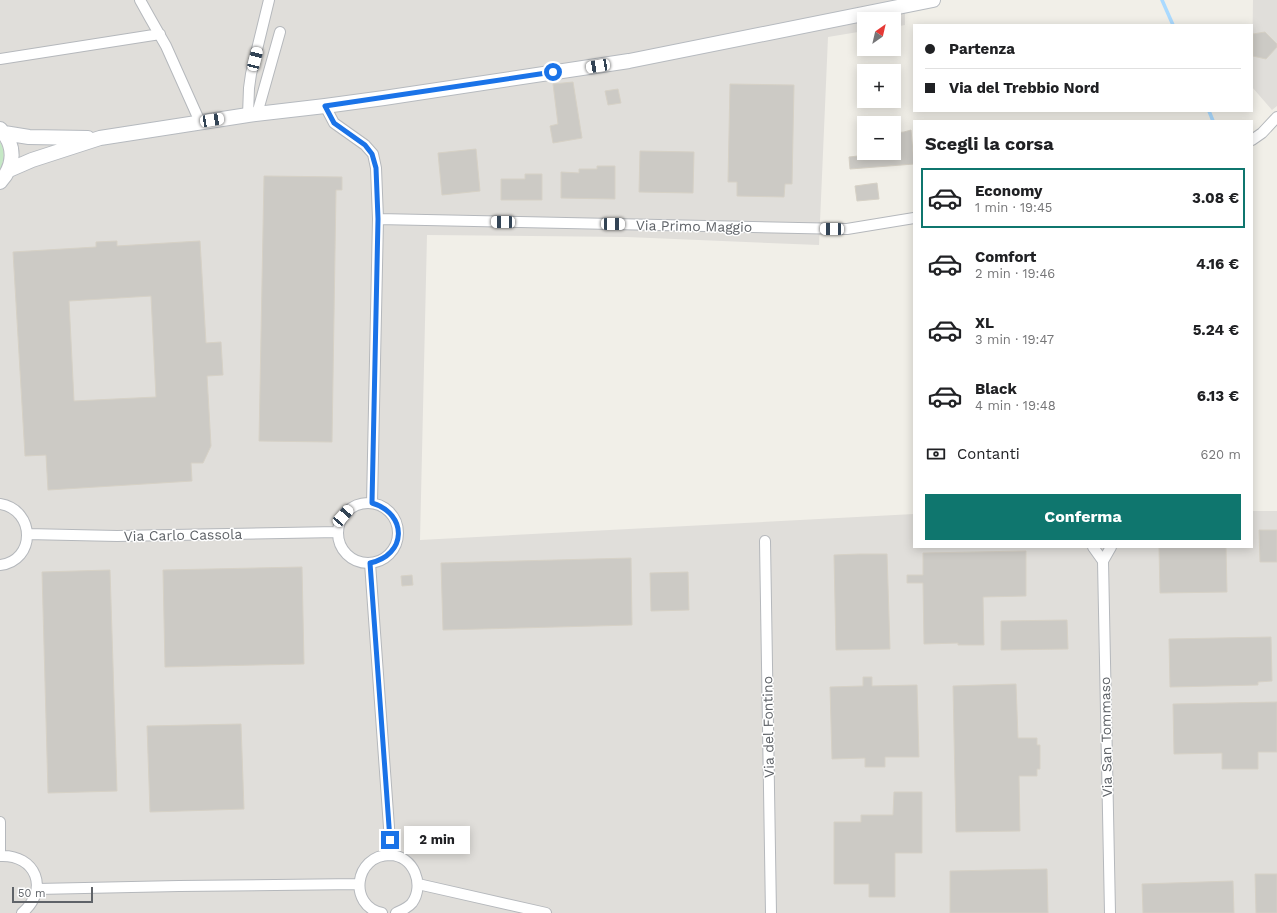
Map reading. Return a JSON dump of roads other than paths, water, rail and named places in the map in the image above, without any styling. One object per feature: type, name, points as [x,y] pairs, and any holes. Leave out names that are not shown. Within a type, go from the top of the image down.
[{"type":"main road","points":[[9,170],[32,160],[100,138],[200,122],[325,106],[629,61],[933,0]]},
{"type":"main road","points":[[2,131],[29,137],[100,138]]},
{"type":"main road","points":[[0,182],[9,170],[12,162],[12,154],[8,139],[2,131]]},
{"type":"street","points":[[140,0],[166,46],[200,122]]},
{"type":"street","points":[[252,115],[249,88],[251,74],[270,0]]},
{"type":"street","points":[[252,115],[280,32]]},
{"type":"street","points":[[0,59],[160,34]]},
{"type":"street","points":[[325,106],[334,123],[365,145],[372,154],[376,168],[378,219],[372,503]]},
{"type":"street","points":[[1253,139],[1277,117]]},
{"type":"street","name":"Via Primo Maggio","points":[[378,219],[847,229],[913,218]]},
{"type":"street","points":[[372,503],[380,505],[388,510],[394,517],[398,525],[397,543],[393,551],[379,561],[370,563],[360,562],[351,558],[344,551],[339,542],[339,524],[348,510],[355,505],[372,503]]},
{"type":"street","points":[[0,504],[6,505],[21,516],[26,525],[27,534],[26,544],[21,553],[14,560],[5,565],[0,565]]},
{"type":"street","name":"Via Carlo Cassola","points":[[27,534],[117,536],[338,532]]},
{"type":"street","name":"Via del Fontino","points":[[765,541],[771,913]]},
{"type":"street","points":[[1095,548],[1103,560],[1109,548]]},
{"type":"street","name":"Via San Tommaso","points":[[1103,560],[1110,913]]},
{"type":"street","points":[[370,563],[391,855]]},
{"type":"street","points":[[0,822],[0,856],[19,858],[27,864],[35,875],[37,889],[35,899],[30,907],[22,913]]},
{"type":"street","points":[[382,913],[371,908],[364,901],[360,893],[359,884],[361,875],[366,866],[377,858],[391,855],[408,863],[414,870],[418,884],[416,896],[411,904],[404,910],[396,913]]},
{"type":"street","points":[[37,889],[359,884]]},
{"type":"street","points":[[418,884],[546,913]]},
{"type":"waterway","points":[[1162,0],[1173,24]]},
{"type":"waterway","points":[[1209,112],[1213,120]]}]
